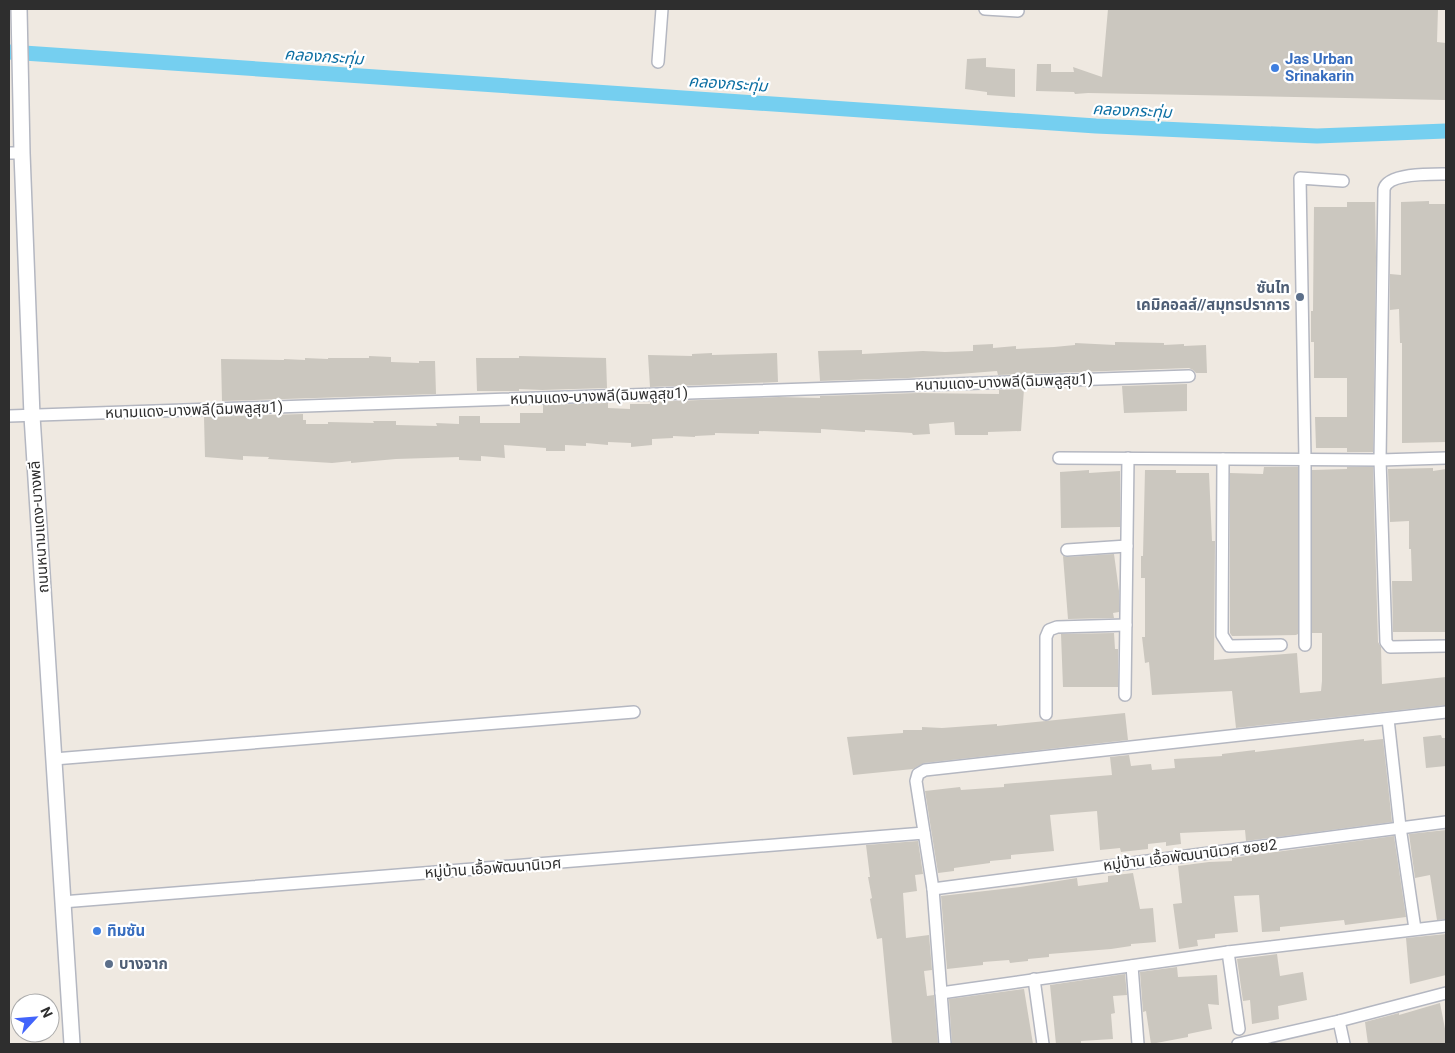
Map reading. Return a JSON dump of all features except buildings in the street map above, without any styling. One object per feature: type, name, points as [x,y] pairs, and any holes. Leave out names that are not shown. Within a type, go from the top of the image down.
[{"type":"main road","name":"ถนนหนามแดง-บางพลี","points":[[19,9],[21,67],[15,153],[72,1044]]},
{"type":"street","points":[[658,62],[662,9]]},
{"type":"street","points":[[985,9],[1018,11]]},
{"type":"street","points":[[1446,174],[1412,174],[1388,182],[1384,189],[1380,460],[1386,642],[1390,647],[1446,646]]},
{"type":"street","points":[[1305,645],[1305,459],[1300,178],[1343,181]]},
{"type":"street","name":"หนามแดง-บางพลี(ฉิมพลูสุข1)","points":[[9,416],[1189,376]]},
{"type":"street","points":[[1059,458],[1380,460],[1446,458]]},
{"type":"street","points":[[1125,695],[1128,458]]},
{"type":"street","points":[[1223,459],[1222,636],[1229,646],[1281,645]]},
{"type":"street","points":[[1068,550],[1127,546]]},
{"type":"street","points":[[1046,714],[1046,637],[1049,630],[1057,627],[1126,625]]},
{"type":"street","points":[[54,759],[634,712]]},
{"type":"street","points":[[945,1044],[933,889],[916,780],[918,774],[925,770],[1446,712]]},
{"type":"street","points":[[1388,719],[1400,827],[1415,929]]},
{"type":"street","name":"หมู่บ้าน เอื้อพัฒนานิเวศ ซอย2","points":[[933,889],[1446,822]]},
{"type":"street","name":"หมู่บ้าน เอื้อพัฒนานิเวศ","points":[[62,902],[924,833]]},
{"type":"street","points":[[941,993],[1228,952],[1446,926]]},
{"type":"street","points":[[1228,952],[1239,1028]]},
{"type":"street","points":[[1132,966],[1138,1044]]},
{"type":"street","points":[[1034,979],[1043,1044]]},
{"type":"street","points":[[1238,1044],[1446,994]]},
{"type":"street","points":[[1339,1021],[1344,1044]]},
{"type":"waterway","name":"คลองกระทุ่ม","points":[[9,52],[1096,126],[1317,136],[1446,131]]},
{"type":"place","name":"Jas Urban Srinakarin","points":[[1275,68]]},
{"type":"place","name":"ซันไท เคมิคอลส์//สมุทรปราการ","points":[[1300,297]]},
{"type":"place","name":"ทิมซัน","points":[[97,931]]},
{"type":"place","name":"บางจาก","points":[[109,964]]}]
